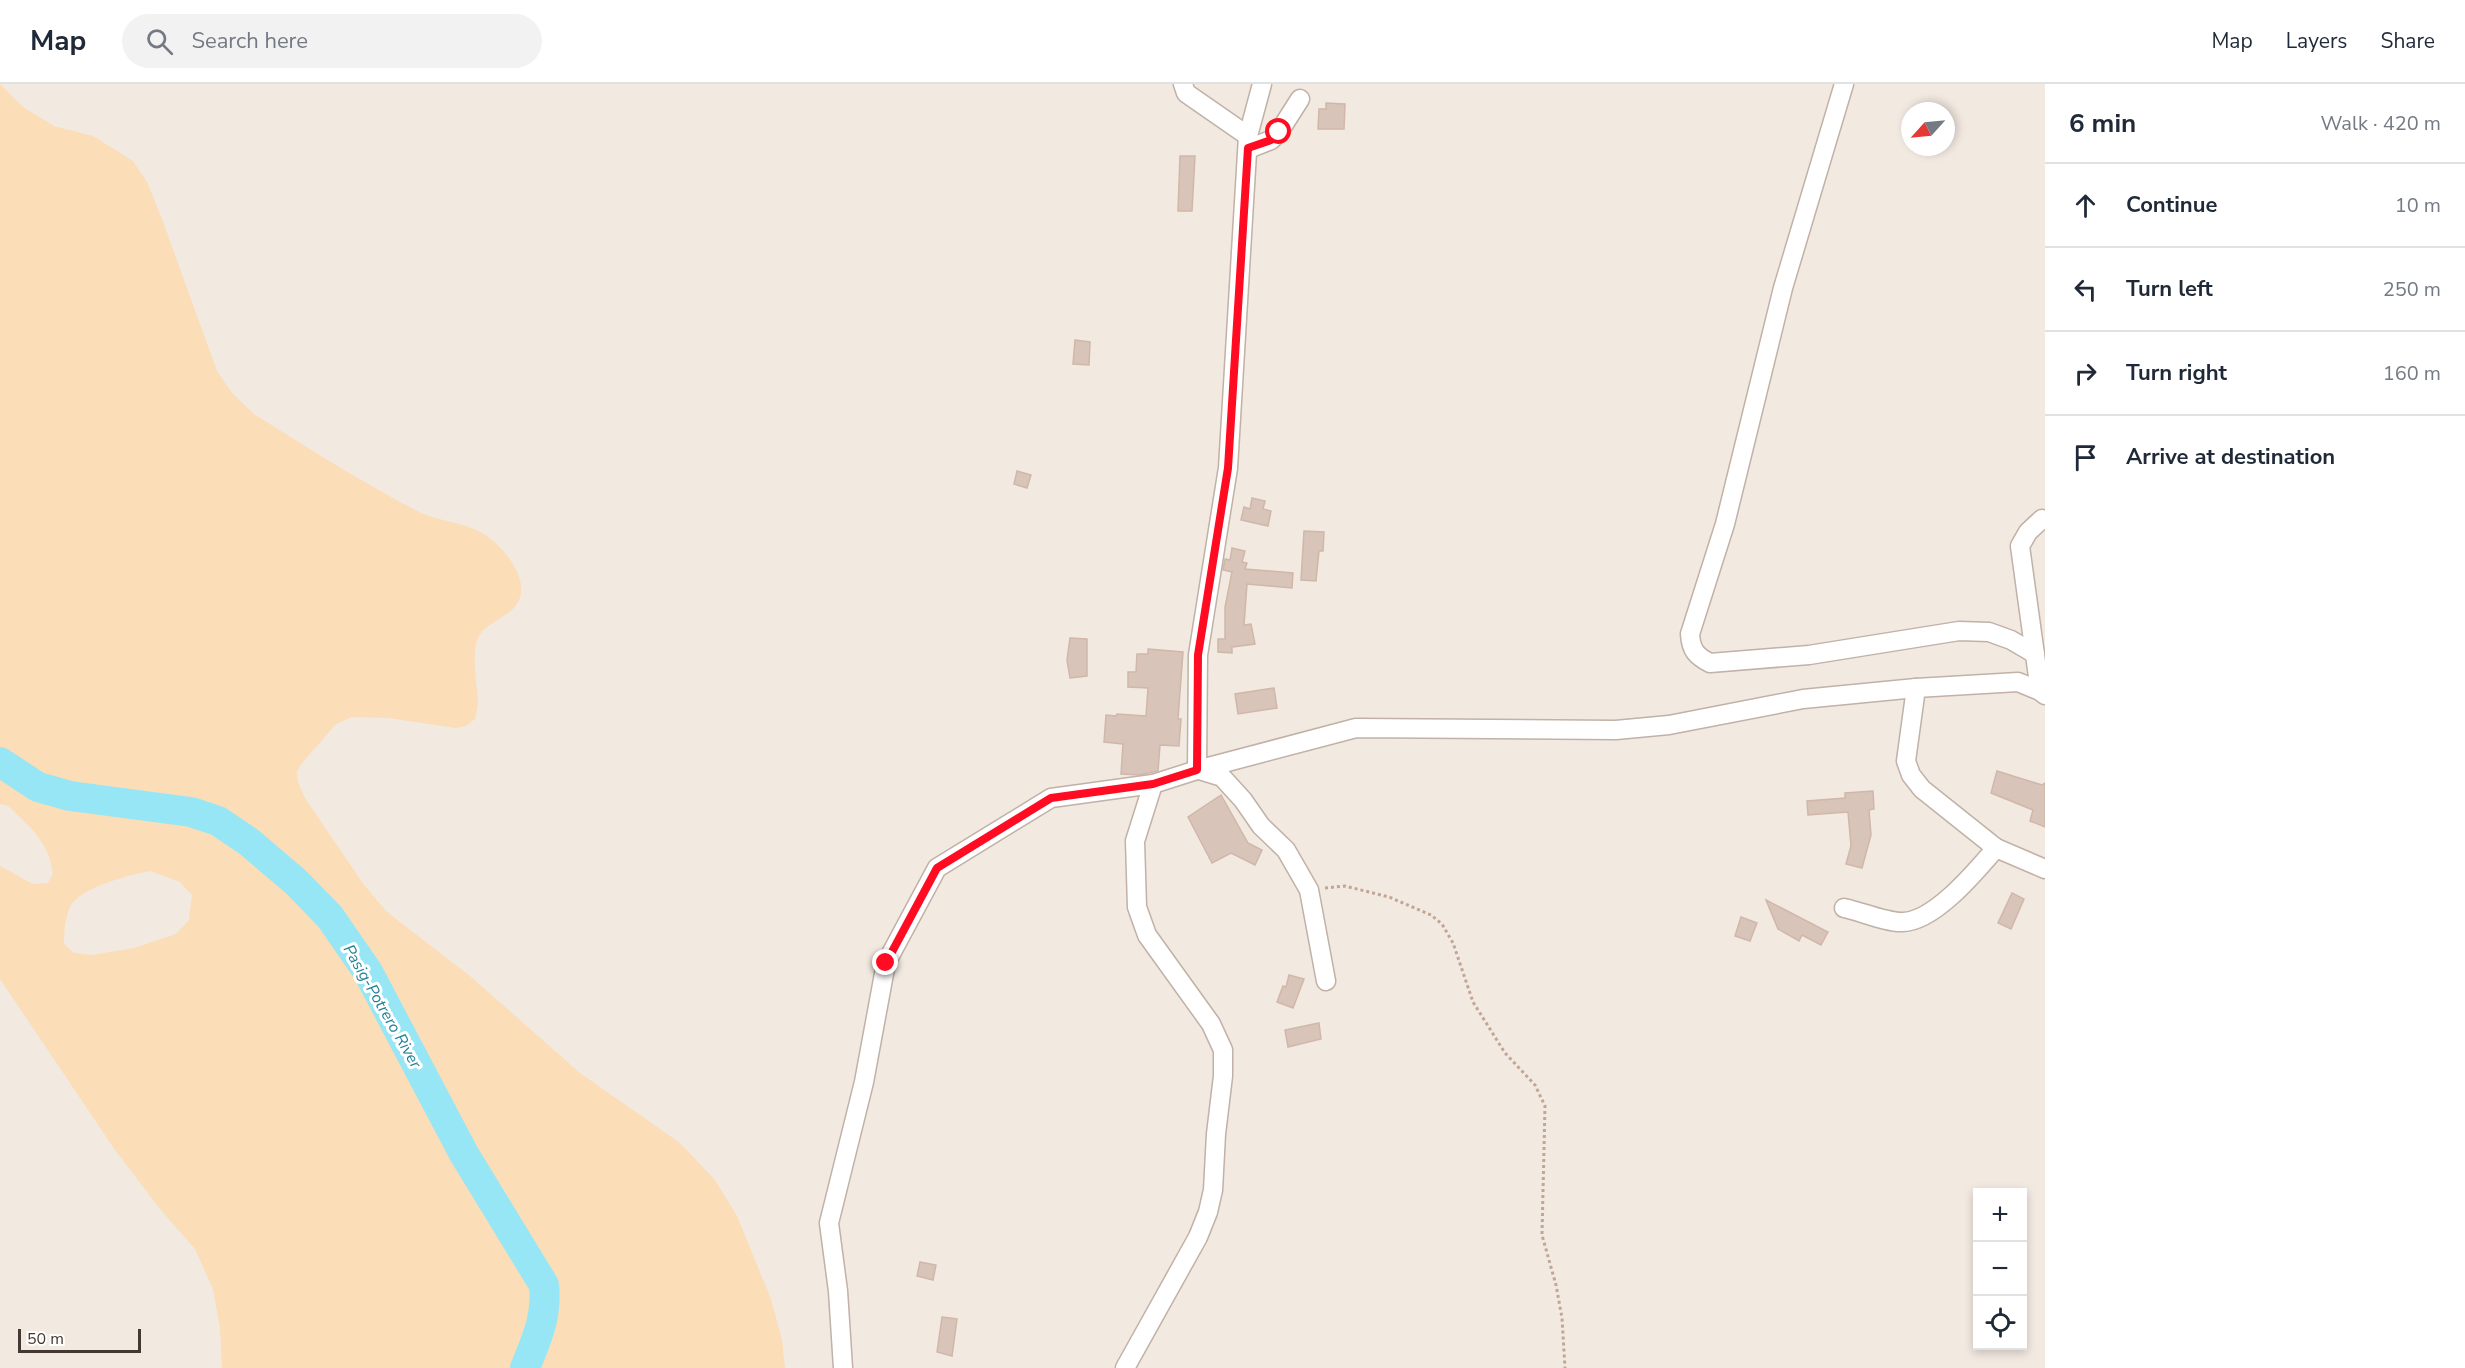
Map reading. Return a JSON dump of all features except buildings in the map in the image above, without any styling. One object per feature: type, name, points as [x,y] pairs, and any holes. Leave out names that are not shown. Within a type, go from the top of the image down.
[{"type":"street","points":[[1183,84],[1186,93],[1248,142],[1271,140],[1279,132],[1300,99]]},
{"type":"street","points":[[1197,770],[1198,655],[1228,468],[1248,142],[1262,84]]},
{"type":"street","points":[[1844,84],[1783,288],[1725,524],[1690,634],[1691,647],[1698,657],[1710,663],[1809,655],[1959,631],[1989,632],[2012,640],[2035,654]]},
{"type":"street","points":[[2042,519],[2028,532],[2020,546],[2035,654],[2043,693]]},
{"type":"street","points":[[843,1368],[838,1291],[829,1223],[864,1082],[886,963],[937,868],[1051,798],[1153,784],[1356,728],[1616,730],[1669,725],[1803,699],[1916,688],[2018,682],[2043,693]]},
{"type":"street","points":[[1916,688],[1906,761],[1911,775],[1922,789],[1996,848],[2045,869]]},
{"type":"street","points":[[1197,770],[1222,777],[1243,800],[1261,826],[1286,850],[1308,890],[1326,981]]},
{"type":"street","points":[[1125,1368],[1198,1237],[1208,1212],[1213,1190],[1216,1134],[1223,1076],[1223,1050],[1211,1024],[1147,935],[1137,907],[1135,841],[1153,784]]},
{"type":"street","points":[[1844,908],[1900,922],[1915,920],[1945,900],[1996,848]]},
{"type":"path","points":[[1308,890],[1345,886],[1378,894],[1431,915],[1442,924],[1453,944],[1473,1002],[1505,1053],[1535,1085],[1545,1106],[1542,1235],[1556,1284],[1562,1318],[1565,1368]]},
{"type":"sand","points":[[0,84],[23,107],[54,126],[93,136],[133,161],[147,182],[162,219],[217,371],[232,393],[254,414],[356,477],[419,512],[480,532],[502,550],[514,566],[521,584],[518,601],[514,608],[483,631],[476,644],[478,702],[475,719],[466,726],[456,728],[388,718],[352,717],[336,724],[302,763],[297,771],[298,782],[305,798],[364,885],[387,912],[470,976],[580,1073],[680,1143],[715,1180],[737,1216],[771,1299],[782,1340],[785,1368],[222,1368],[220,1328],[213,1289],[195,1249],[160,1209],[115,1150],[0,979],[0,866],[33,884],[48,883],[53,874],[48,853],[38,836],[8,806],[0,804]],"holes":[[[150,871],[180,882],[192,895],[189,920],[176,934],[134,948],[92,955],[74,953],[64,944],[65,926],[70,907],[75,900],[94,888]]]},
{"type":"waterway","name":"Pasig-Potrero River","points":[[0,762],[38,787],[70,796],[191,812],[218,821],[249,842],[296,882],[330,917],[368,972],[464,1154],[544,1285],[542,1318],[525,1368]]},
{"type":"route","points":[[886,963],[937,868],[1051,798],[1153,784],[1197,770],[1198,655],[1228,468],[1248,148],[1271,140],[1279,132]]}]
